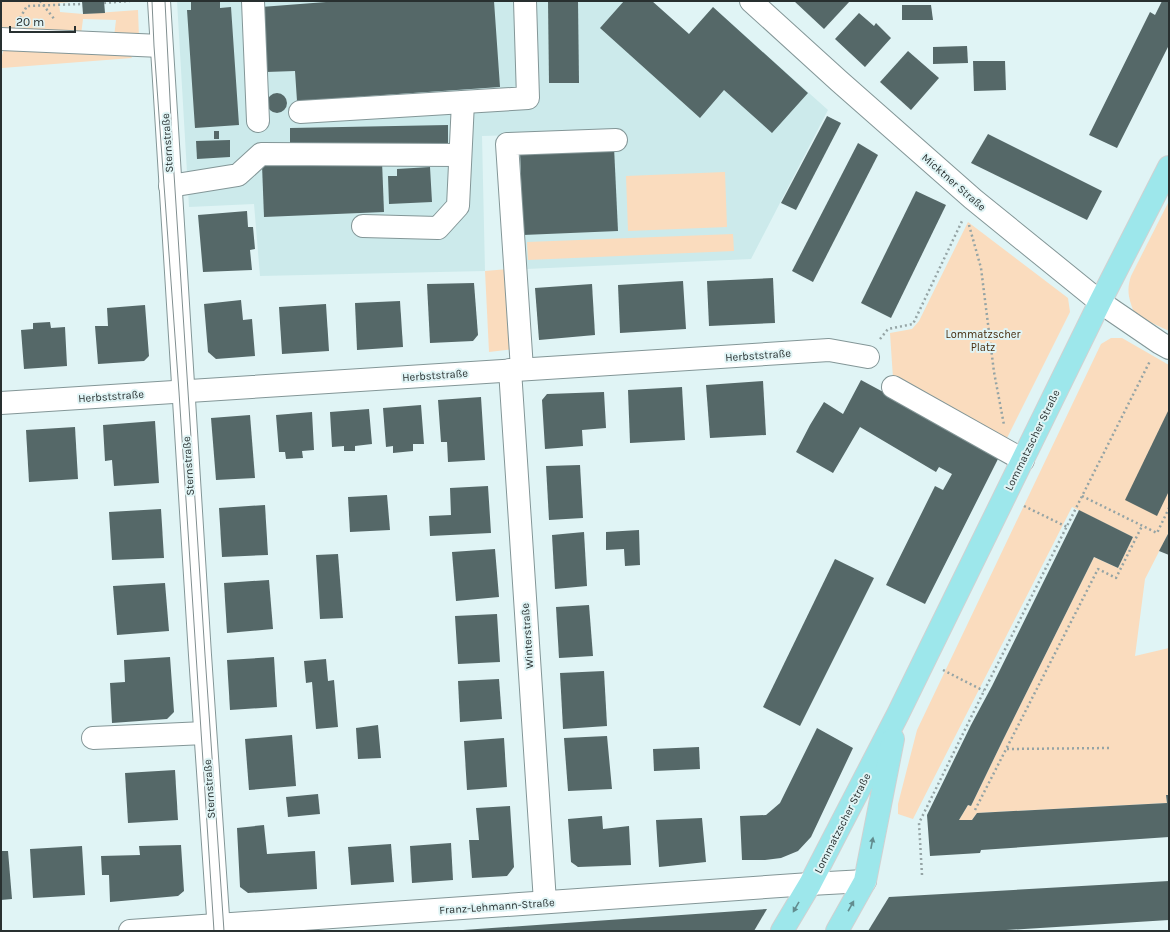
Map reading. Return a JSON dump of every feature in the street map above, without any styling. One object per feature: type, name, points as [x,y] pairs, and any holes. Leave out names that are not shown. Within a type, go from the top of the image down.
[{"type":"main road","name":"Lommatzscher Straße","points":[[782,931],[810,884],[925,661],[1004,496],[1015,456],[1100,302],[1169,167]]},
{"type":"main road","name":"Lommatzscher Straße","points":[[837,931],[864,881],[898,714]]},
{"type":"street","name":"Sternstraße","points":[[158,1],[219,928]]},
{"type":"street","points":[[253,1],[258,121]]},
{"type":"street","points":[[300,112],[528,98],[525,1]]},
{"type":"street","name":"Micktner Straße","points":[[751,1],[973,199],[1100,302],[1164,346]]},
{"type":"street","points":[[4,39],[161,46]]},
{"type":"street","points":[[363,226],[438,228],[458,206],[463,102]]},
{"type":"street","name":"Winterstraße","points":[[545,902],[516,369],[515,268],[507,144],[616,140]]},
{"type":"street","points":[[170,186],[238,175],[261,154],[460,155]]},
{"type":"street","name":"Herbststraße","points":[[1,403],[829,350],[868,357]]},
{"type":"street","points":[[893,387],[1015,456]]},
{"type":"street","points":[[93,738],[205,733]]},
{"type":"street","name":"Franz-Lehmann-Straße","points":[[130,931],[219,928],[545,902],[864,881]]},
{"type":"path","points":[[104,3],[130,1]]},
{"type":"path","points":[[4,39],[27,6],[82,4]]},
{"type":"path","points":[[868,357],[888,329],[913,324],[965,216],[981,268],[994,372],[1015,456]]},
{"type":"path","points":[[922,875],[919,823],[1082,496],[1164,346]]},
{"type":"path","points":[[1004,496],[1067,527]]},
{"type":"path","points":[[1082,496],[1157,533],[1169,508]]},
{"type":"path","points":[[975,810],[1098,569],[1116,578],[1142,526]]},
{"type":"path","points":[[925,661],[984,691]]},
{"type":"path","points":[[1007,749],[1112,748]]},
{"type":"shaded area","points":[[177,1],[652,1],[689,34],[713,7],[828,110],[751,259],[526,269],[523,235],[520,151],[579,133],[482,136],[485,271],[260,276],[254,204],[189,207]]},
{"type":"green space","points":[[1,1],[71,1],[59,3],[60,12],[83,14],[138,10],[139,38],[114,37],[116,20],[83,19],[81,35],[1,30]]},
{"type":"green space","points":[[9,45],[131,56],[132,58],[2,68],[3,52]]},
{"type":"green space","points":[[725,172],[727,227],[628,231],[626,176]]},
{"type":"green space","points":[[1169,201],[1169,331],[1135,315],[1128,291],[1131,276]]},
{"type":"green space","name":"Lommatzscher Platz","points":[[968,222],[1068,298],[1070,312],[1006,440],[893,378],[890,333],[912,329],[919,321]]},
{"type":"green space","points":[[733,234],[734,251],[528,260],[527,242]]},
{"type":"green space","points":[[508,269],[514,349],[489,352],[485,271]]},
{"type":"green space","points":[[1111,338],[1122,338],[1169,365],[1169,532],[1145,579],[1135,656],[1169,648],[1169,795],[1166,795],[1167,803],[977,813],[972,820],[959,820],[968,805],[971,806],[1094,557],[1118,568],[1133,537],[1072,507],[913,819],[898,814],[898,804],[917,730],[1101,344]]},
{"type":"building","points":[[82,1],[104,1],[105,13],[83,14]]},
{"type":"building","points":[[191,1],[220,1],[220,8],[231,7],[239,125],[195,128],[187,10],[191,10]]},
{"type":"building","points":[[339,1],[494,1],[500,87],[297,101],[295,71],[266,72],[261,7]]},
{"type":"building","points":[[548,1],[578,1],[579,83],[549,83]]},
{"type":"building","points":[[624,1],[652,1],[689,34],[713,7],[808,93],[772,133],[724,90],[700,118],[600,28]]},
{"type":"building","points":[[794,1],[850,1],[824,29]]},
{"type":"building","points":[[1162,1],[1169,1],[1169,45],[1117,148],[1089,135],[1150,12],[1155,15]]},
{"type":"building","points":[[902,5],[931,5],[933,20],[902,20]]},
{"type":"building","points":[[859,13],[874,26],[876,23],[891,38],[865,67],[835,39]]},
{"type":"building","points":[[967,46],[968,63],[933,64],[933,47]]},
{"type":"building","points":[[908,51],[939,78],[911,110],[880,82]]},
{"type":"building","points":[[973,61],[1005,61],[1006,90],[974,91]]},
{"type":"building","points":[[277,93],[284,96],[287,103],[284,110],[277,113],[270,110],[267,103],[270,96]]},
{"type":"building","points":[[827,116],[841,123],[796,210],[781,203]]},
{"type":"building","points":[[448,125],[448,146],[290,149],[290,128]]},
{"type":"building","points":[[214,131],[219,131],[219,139],[214,139]]},
{"type":"building","points":[[988,134],[1102,191],[1087,220],[971,163]]},
{"type":"building","points":[[230,140],[230,157],[197,159],[196,141]]},
{"type":"building","points":[[858,143],[878,155],[813,282],[792,271]]},
{"type":"building","points":[[614,147],[618,231],[523,235],[520,151]]},
{"type":"building","points":[[382,161],[384,212],[264,217],[262,165]]},
{"type":"building","points":[[430,167],[432,202],[389,204],[388,176],[397,176],[397,169]]},
{"type":"building","points":[[916,191],[946,205],[891,318],[861,303]]},
{"type":"building","points":[[247,211],[248,227],[253,227],[255,249],[250,250],[252,270],[203,272],[198,215]]},
{"type":"building","points":[[773,278],[775,323],[709,326],[707,281]]},
{"type":"building","points":[[683,281],[686,329],[620,333],[618,285]]},
{"type":"building","points":[[474,283],[478,335],[473,341],[430,343],[427,284]]},
{"type":"building","points":[[592,284],[595,335],[539,340],[535,288]]},
{"type":"building","points":[[241,300],[243,320],[252,319],[255,356],[216,359],[208,352],[204,304]]},
{"type":"building","points":[[400,301],[403,347],[357,350],[355,303]]},
{"type":"building","points":[[326,304],[329,351],[282,354],[279,307]]},
{"type":"building","points":[[145,305],[149,356],[144,361],[98,364],[95,326],[108,326],[107,308]]},
{"type":"building","points":[[50,322],[51,328],[65,327],[67,366],[24,369],[21,330],[33,329],[33,323]]},
{"type":"building","points":[[861,380],[1000,455],[925,604],[886,585],[935,486],[943,490],[952,474],[939,467],[936,472],[860,427],[833,473],[796,452],[824,402],[843,414]]},
{"type":"building","points":[[763,381],[766,435],[710,438],[706,385]]},
{"type":"building","points":[[682,387],[685,440],[630,443],[628,390]]},
{"type":"building","points":[[604,392],[606,428],[582,430],[583,446],[545,449],[542,400],[547,394]]},
{"type":"building","points":[[481,397],[485,460],[448,462],[447,442],[441,442],[438,400]]},
{"type":"building","points":[[421,405],[424,444],[413,444],[413,451],[393,453],[393,446],[386,447],[383,408]]},
{"type":"building","points":[[369,409],[372,444],[355,446],[355,451],[344,451],[344,446],[332,447],[330,412]]},
{"type":"building","points":[[1169,409],[1169,491],[1157,516],[1125,500]]},
{"type":"building","points":[[312,412],[314,450],[302,451],[303,458],[286,459],[285,452],[279,452],[276,415]]},
{"type":"building","points":[[250,415],[255,478],[216,480],[211,418]]},
{"type":"building","points":[[155,421],[159,483],[114,486],[112,460],[105,461],[103,425]]},
{"type":"building","points":[[75,427],[78,479],[29,482],[26,430]]},
{"type":"building","points":[[580,465],[583,518],[549,520],[546,466]]},
{"type":"building","points":[[488,486],[491,533],[430,536],[429,516],[451,515],[450,488]]},
{"type":"building","points":[[387,495],[390,530],[350,532],[348,497]]},
{"type":"building","points":[[265,505],[268,555],[222,557],[219,508]]},
{"type":"building","points":[[161,509],[164,558],[112,560],[109,512]]},
{"type":"building","points":[[1079,510],[1133,537],[1118,568],[1094,557],[971,806],[968,805],[959,820],[972,820],[977,813],[1167,803],[1166,795],[1169,795],[1169,837],[981,850],[980,853],[930,856],[927,815]]},
{"type":"building","points":[[639,530],[640,565],[625,566],[624,549],[606,550],[606,532]]},
{"type":"building","points":[[584,532],[587,586],[555,589],[552,535]]},
{"type":"building","points":[[1169,532],[1169,555],[1159,551]]},
{"type":"building","points":[[495,549],[499,597],[456,601],[452,552]]},
{"type":"building","points":[[338,554],[343,618],[320,619],[316,555]]},
{"type":"building","points":[[835,559],[874,578],[800,726],[763,707]]},
{"type":"building","points":[[269,580],[273,629],[227,633],[224,583]]},
{"type":"building","points":[[165,583],[169,631],[117,635],[113,586]]},
{"type":"building","points":[[589,605],[593,656],[559,658],[556,607]]},
{"type":"building","points":[[497,614],[500,662],[458,664],[455,616]]},
{"type":"building","points":[[170,657],[174,712],[167,719],[112,723],[110,683],[125,682],[124,660]]},
{"type":"building","points":[[274,657],[277,707],[230,710],[227,660]]},
{"type":"building","points":[[326,659],[328,681],[334,680],[338,727],[316,729],[312,682],[306,683],[304,661]]},
{"type":"building","points":[[604,671],[607,726],[563,729],[560,673]]},
{"type":"building","points":[[499,679],[502,719],[460,722],[458,681]]},
{"type":"building","points":[[378,725],[381,758],[358,759],[356,728]]},
{"type":"building","points":[[817,728],[853,748],[811,837],[798,851],[781,858],[742,860],[740,816],[766,815],[780,803]]},
{"type":"building","points":[[292,735],[296,786],[249,790],[245,739]]},
{"type":"building","points":[[607,736],[612,789],[568,791],[564,738]]},
{"type":"building","points":[[504,738],[507,787],[467,790],[464,741]]},
{"type":"building","points":[[699,747],[700,769],[654,771],[653,749]]},
{"type":"building","points":[[175,770],[178,820],[128,823],[125,773]]},
{"type":"building","points":[[318,794],[320,814],[288,817],[286,797]]},
{"type":"building","points":[[510,806],[514,867],[507,876],[472,878],[469,840],[479,840],[476,808]]},
{"type":"building","points":[[602,816],[603,829],[629,826],[631,865],[578,867],[571,862],[568,819]]},
{"type":"building","points":[[702,818],[706,862],[659,867],[656,820]]},
{"type":"building","points":[[264,825],[267,854],[315,851],[317,889],[248,893],[240,887],[237,828]]},
{"type":"building","points":[[451,843],[453,880],[412,883],[410,846]]},
{"type":"building","points":[[391,844],[394,882],[351,885],[348,847]]},
{"type":"building","points":[[181,845],[184,891],[178,896],[110,902],[109,875],[102,875],[101,856],[140,855],[139,846]]},
{"type":"building","points":[[82,846],[85,895],[33,898],[30,849]]},
{"type":"building","points":[[1,851],[8,851],[12,899],[1,900]]},
{"type":"building","points":[[1169,881],[1169,920],[990,931],[868,931],[889,897]]},
{"type":"building","points":[[767,909],[754,931],[463,931],[463,930]]},
{"type":"tram line","points":[[152,1],[214,931]]},
{"type":"tram line","points":[[165,1],[173,158],[224,931]]}]
